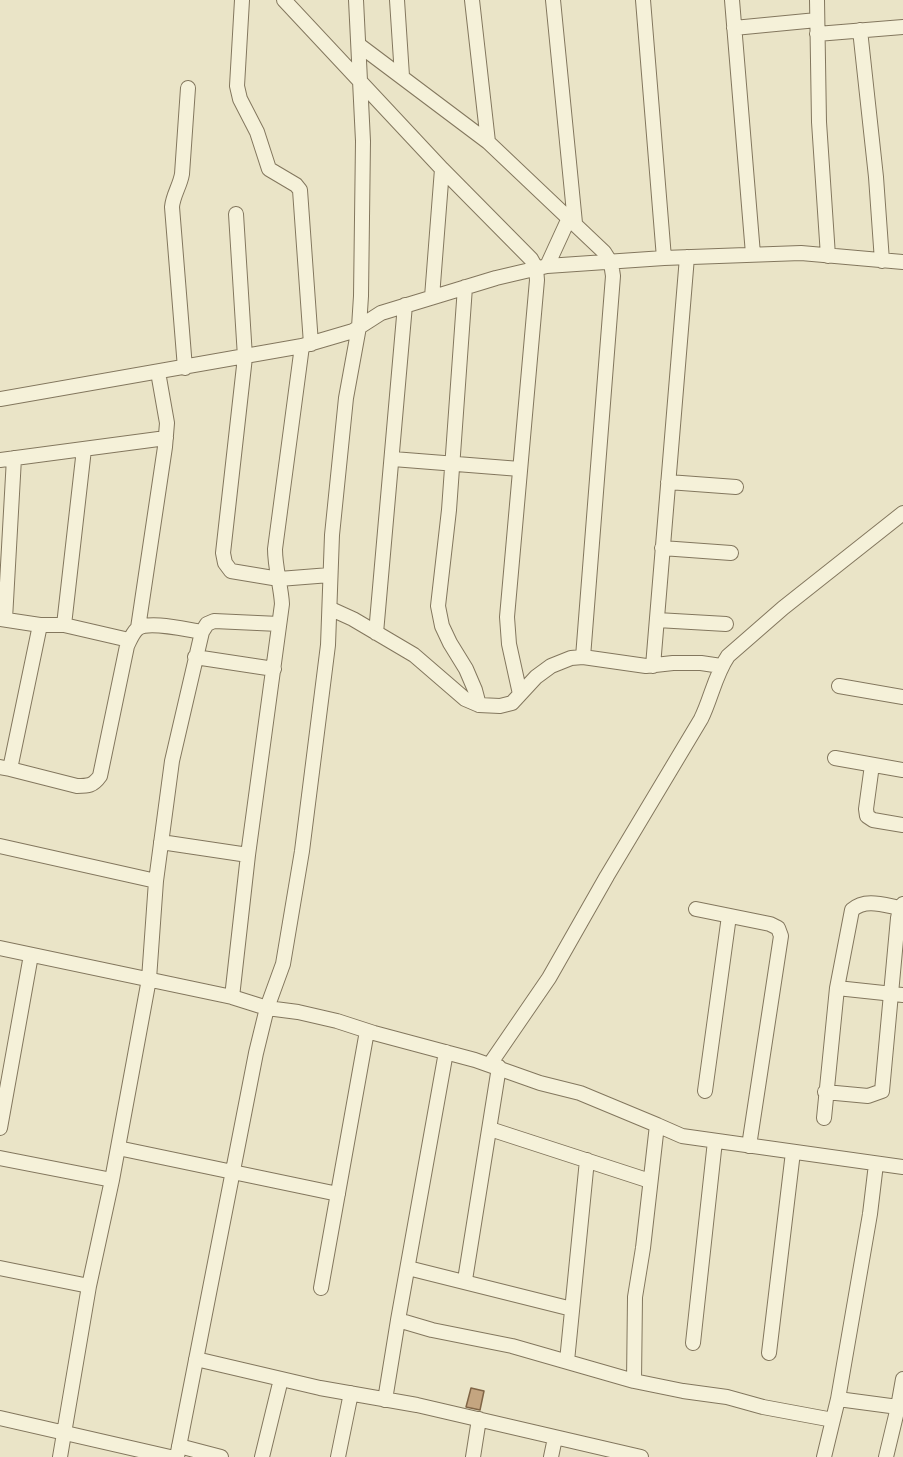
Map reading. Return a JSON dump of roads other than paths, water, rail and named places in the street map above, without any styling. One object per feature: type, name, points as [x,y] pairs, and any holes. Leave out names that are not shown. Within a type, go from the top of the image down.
[{"type":"street","points":[[232,997],[248,855],[282,604],[275,549],[306,345],[300,190],[297,185],[269,169],[257,132],[240,99],[237,86],[242,0]]},
{"type":"street","points":[[284,0],[442,169],[541,267]]},
{"type":"street","points":[[221,1457],[178,1451],[256,1053],[267,1008],[283,964],[302,851],[331,609],[332,535],[346,398],[359,327],[361,296],[363,141],[356,0]]},
{"type":"street","points":[[397,0],[402,76]]},
{"type":"street","points":[[472,0],[488,142]]},
{"type":"street","points":[[520,694],[509,644],[507,617],[537,280],[541,267],[572,220],[553,0]]},
{"type":"street","points":[[643,0],[664,258]]},
{"type":"street","points":[[732,0],[753,254]]},
{"type":"street","points":[[817,0],[819,122],[828,256]]},
{"type":"street","points":[[734,28],[817,27],[860,30],[903,27]]},
{"type":"street","points":[[860,30],[876,177],[882,261]]},
{"type":"street","points":[[359,45],[488,142],[572,220],[611,262],[613,276],[602,435],[583,657]]},
{"type":"street","points":[[185,368],[172,207],[173,198],[181,182],[188,88]]},
{"type":"street","points":[[432,297],[442,169]]},
{"type":"street","points":[[236,214],[245,357],[223,553],[225,563],[231,571],[279,579],[330,575]]},
{"type":"street","points":[[0,399],[306,345],[353,331],[381,313],[405,305],[541,267],[664,258],[801,253],[903,262]]},
{"type":"street","points":[[653,666],[687,257]]},
{"type":"street","points":[[465,287],[452,465],[438,606],[442,626],[476,690],[479,705]]},
{"type":"street","points":[[376,633],[405,305]]},
{"type":"street","points":[[40,625],[5,768],[77,786],[94,784],[100,776],[129,640],[138,628],[166,438],[167,423],[158,372]]},
{"type":"street","points":[[129,640],[64,625],[40,625],[2,619],[7,459],[166,438]]},
{"type":"street","points":[[64,625],[84,449]]},
{"type":"street","points":[[393,459],[520,470]]},
{"type":"street","points":[[668,482],[736,487]]},
{"type":"street","points":[[465,1280],[490,1129],[494,1066],[549,978],[701,719],[711,698],[721,666],[728,656],[757,630],[903,513]]},
{"type":"street","points":[[663,548],[731,553]]},
{"type":"street","points":[[331,609],[414,655],[465,699],[479,705],[512,703],[536,677],[551,666],[571,658],[583,657],[646,666],[701,663],[721,666]]},
{"type":"street","points":[[657,620],[726,624]]},
{"type":"street","points":[[60,1457],[89,1286],[112,1180],[149,979],[156,881],[172,762],[195,657],[202,632],[207,624],[214,621],[279,624]]},
{"type":"street","points":[[138,628],[148,625],[202,632]]},
{"type":"street","points":[[195,657],[274,669]]},
{"type":"street","points":[[839,687],[903,697]]},
{"type":"street","points":[[835,758],[903,770]]},
{"type":"street","points":[[872,765],[867,816],[873,820],[903,825]]},
{"type":"street","points":[[161,842],[248,855]]},
{"type":"street","points":[[0,846],[156,881]]},
{"type":"street","points":[[824,1118],[825,1092],[837,988],[852,910],[858,904],[866,903],[901,906],[898,995],[882,1091],[868,1096],[825,1092]]},
{"type":"street","points":[[696,909],[770,924],[778,928],[781,936],[749,1146]]},
{"type":"street","points":[[705,1091],[729,916]]},
{"type":"street","points":[[0,948],[232,997],[267,1008],[337,1021],[580,1093],[682,1136],[903,1167]]},
{"type":"street","points":[[0,1128],[31,955]]},
{"type":"street","points":[[837,988],[898,995]]},
{"type":"street","points":[[321,1288],[367,1031]]},
{"type":"street","points":[[385,1400],[446,1052]]},
{"type":"street","points":[[634,1381],[635,1297],[657,1125]]},
{"type":"street","points":[[490,1129],[650,1181]]},
{"type":"street","points":[[693,1343],[715,1141]]},
{"type":"street","points":[[118,1148],[338,1194]]},
{"type":"street","points":[[769,1353],[794,1152]]},
{"type":"street","points":[[0,1158],[112,1180]]},
{"type":"street","points":[[567,1361],[587,1160]]},
{"type":"street","points":[[824,1457],[838,1399],[870,1214],[876,1164]]},
{"type":"street","points":[[0,1268],[89,1286]]},
{"type":"street","points":[[408,1268],[465,1280],[572,1309]]},
{"type":"street","points":[[398,1320],[432,1330],[512,1346],[634,1381],[727,1397],[763,1407],[833,1420]]},
{"type":"street","points":[[196,1359],[280,1379],[479,1419],[623,1455],[641,1457]]},
{"type":"street","points":[[262,1457],[280,1379]]},
{"type":"street","points":[[886,1457],[900,1408],[903,1379]]},
{"type":"street","points":[[338,1457],[351,1393]]},
{"type":"street","points":[[838,1399],[900,1408]]},
{"type":"street","points":[[0,1418],[170,1457]]},
{"type":"street","points":[[473,1457],[479,1419]]},
{"type":"street","points":[[551,1457],[555,1438]]}]
